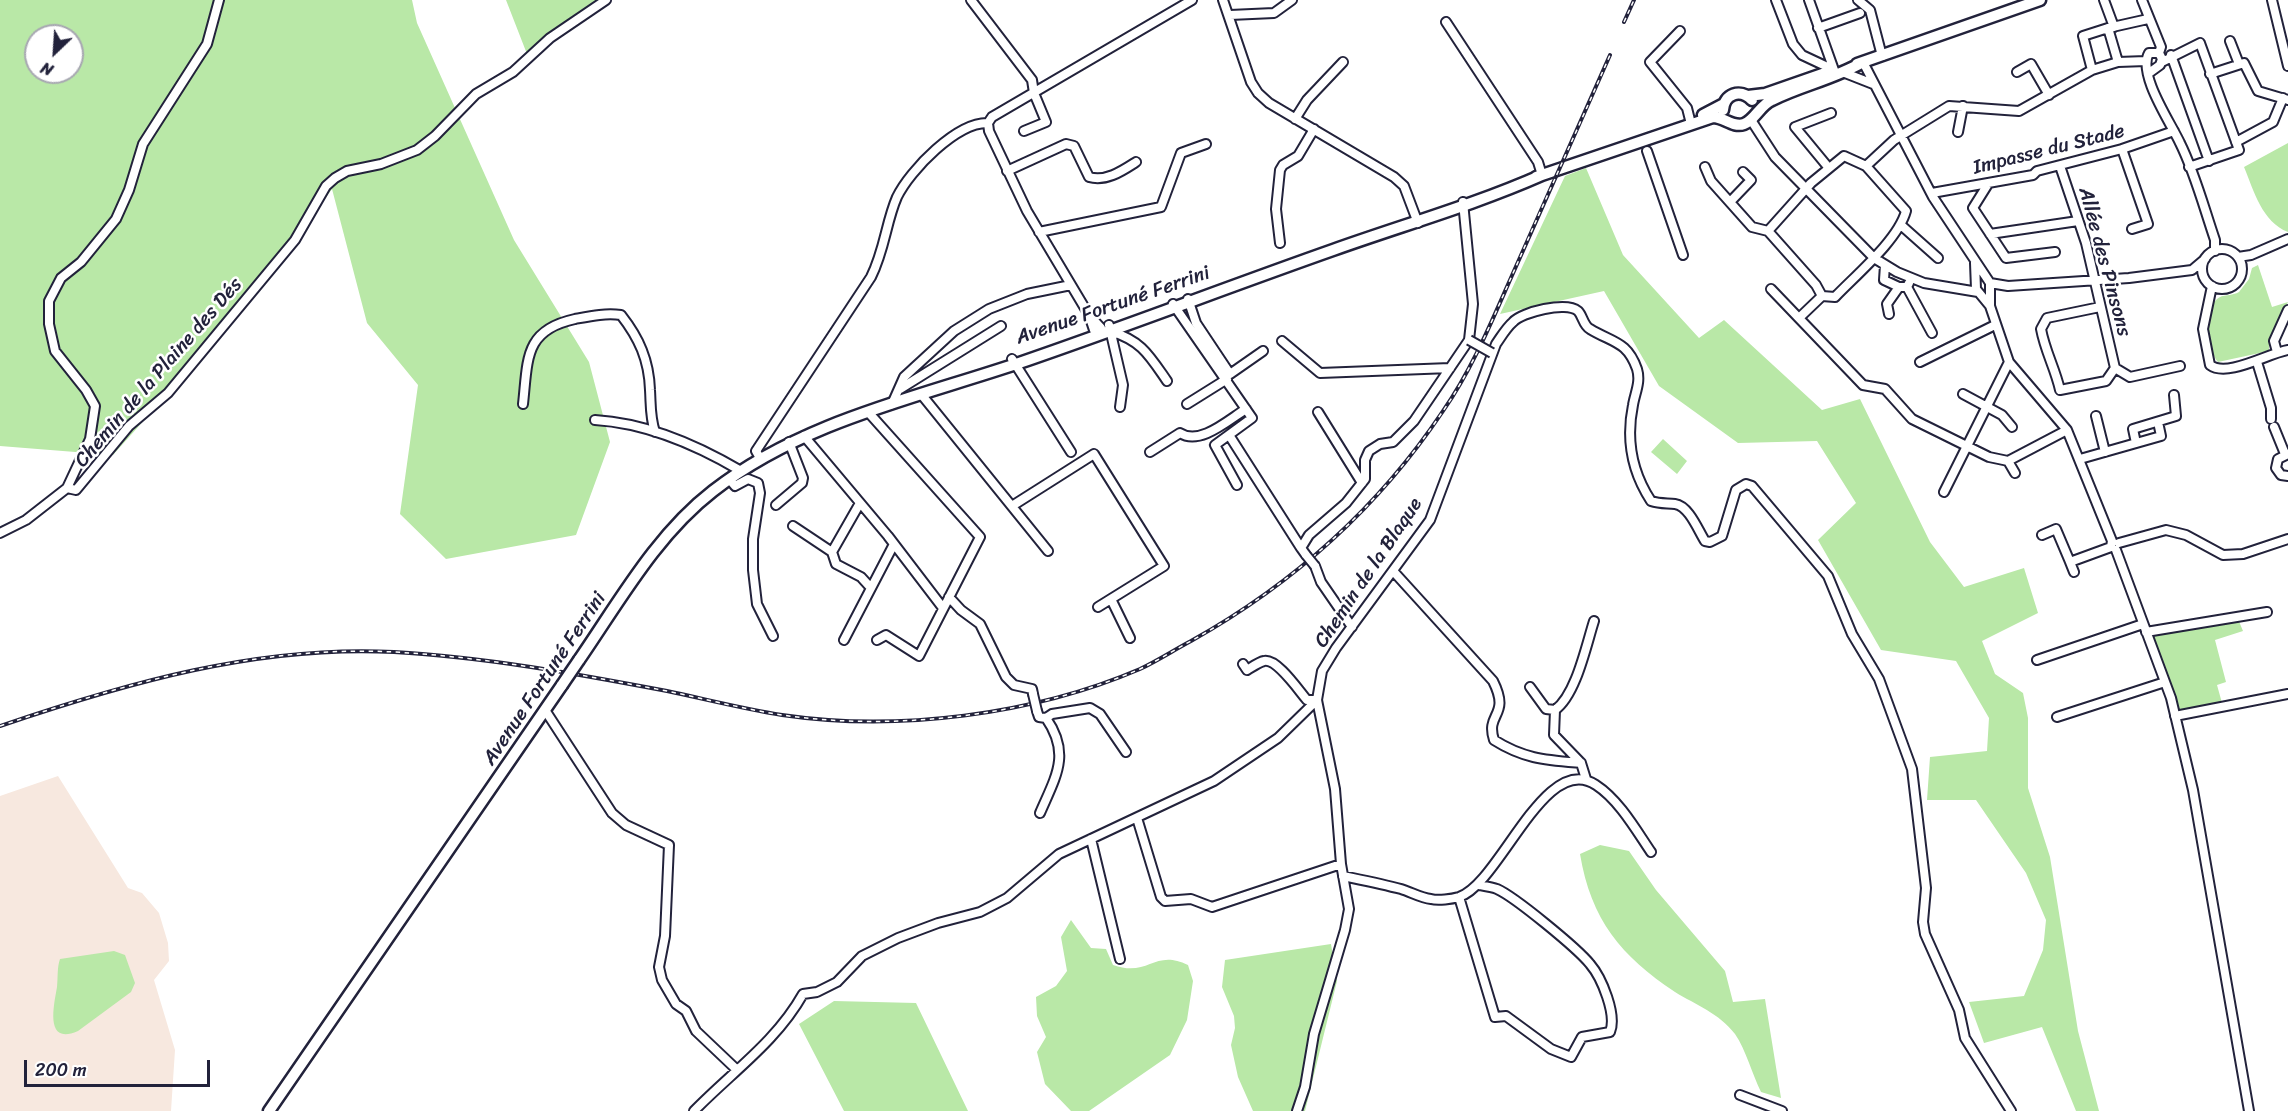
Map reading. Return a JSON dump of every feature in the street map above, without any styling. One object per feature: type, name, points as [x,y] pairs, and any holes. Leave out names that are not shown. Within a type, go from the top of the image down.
[{"type":"main road","points":[[1839,71],[1766,94],[1748,96],[1734,94],[1724,104],[1724,114],[1733,123],[1752,117],[1773,99],[1839,71],[2023,3],[2040,0]]},
{"type":"main road","points":[[1748,96],[1754,104],[1752,117]]},
{"type":"main road","name":"Avenue Fortuné Ferrini","points":[[1588,159],[1690,120],[1724,104]]},
{"type":"main road","name":"Avenue Fortuné Ferrini","points":[[268,1111],[579,660],[673,528],[692,508],[760,458],[789,442],[892,404],[1290,266],[1588,159],[1713,117],[1721,117],[1733,123]]},
{"type":"street","points":[[67,488],[90,439],[94,406],[86,390],[55,351],[49,324],[50,301],[61,278],[81,262],[116,219],[129,190],[143,144],[207,44],[219,0]]},
{"type":"street","name":"Chemin de la Plaine des Dés","points":[[0,532],[26,520],[67,488],[73,491],[79,487],[129,426],[168,393],[295,240],[326,186],[335,178],[347,171],[381,164],[417,150],[435,136],[476,94],[513,72],[550,38],[606,0]]},
{"type":"street","points":[[971,0],[1032,80],[1034,93],[1046,122],[1024,131]]},
{"type":"street","points":[[1120,407],[1123,385],[1103,330],[1089,315],[1038,232],[1007,171],[989,131],[988,123],[992,117],[1192,0]]},
{"type":"street","points":[[1223,0],[1251,82],[1258,93],[1295,118],[1394,177],[1404,186],[1418,220]]},
{"type":"street","points":[[1230,15],[1274,13],[1292,0]]},
{"type":"street","points":[[1776,0],[1793,44],[1802,55],[1873,84]]},
{"type":"street","points":[[1809,0],[1818,28],[1839,71]]},
{"type":"street","points":[[1858,0],[1870,10],[1882,56]]},
{"type":"street","points":[[2104,0],[2118,62]]},
{"type":"street","points":[[2142,0],[2161,47],[2152,60]]},
{"type":"street","points":[[2146,0],[2147,16]]},
{"type":"street","points":[[2272,0],[2288,66]]},
{"type":"street","points":[[1818,28],[1860,13]]},
{"type":"street","points":[[2092,70],[2083,36],[2147,16]]},
{"type":"street","points":[[1446,22],[1538,162],[1542,175]]},
{"type":"street","points":[[1680,31],[1650,62],[1687,108],[1690,120]]},
{"type":"street","points":[[2230,41],[2239,64]]},
{"type":"street","points":[[1866,166],[1901,136],[1949,106],[1963,105],[2019,111],[2092,70],[2118,62],[2152,60],[2200,43],[2239,150],[2189,167]]},
{"type":"street","points":[[2171,55],[2209,161]]},
{"type":"street","points":[[2152,60],[2174,131],[2215,240],[2215,251]]},
{"type":"street","points":[[1295,118],[1307,100],[1343,62]]},
{"type":"street","points":[[1863,62],[1932,193],[1989,285],[1990,306],[1995,326],[2009,362],[2067,430],[2115,545],[2165,682],[2193,790],[2249,1111]]},
{"type":"street","points":[[2210,74],[2244,63],[2258,91],[2286,99],[2278,117],[2273,122],[2236,142]]},
{"type":"street","points":[[2017,72],[2031,64],[2049,95]]},
{"type":"street","points":[[1958,132],[1963,105]]},
{"type":"street","points":[[1828,167],[1795,127],[1830,113]]},
{"type":"street","points":[[1752,117],[1763,142]]},
{"type":"street","points":[[760,458],[756,451],[871,277],[882,254],[897,197],[909,178],[949,137],[980,123],[988,123]]},
{"type":"street","points":[[1733,123],[1754,132],[1807,191],[1874,258],[1906,284],[1932,333]]},
{"type":"street","points":[[1280,243],[1276,209],[1280,170],[1298,156],[1314,129]]},
{"type":"street","name":"Impasse du Stade","points":[[1932,193],[2033,175],[2037,171],[2122,149],[2174,131]]},
{"type":"street","points":[[1007,171],[1066,144],[1074,146],[1089,177],[1097,180],[1116,174],[1136,162]]},
{"type":"street","points":[[1038,232],[1161,207],[1181,153],[1206,144]]},
{"type":"street","points":[[2122,149],[2148,224],[2132,230]]},
{"type":"street","points":[[1647,151],[1683,255]]},
{"type":"street","points":[[1768,231],[1828,167],[1844,156],[1866,166],[1906,211],[1902,226],[1874,258],[1835,297],[1822,297],[1799,318]]},
{"type":"street","name":"Allée des Pinsons","points":[[2060,166],[2095,280],[2115,368]]},
{"type":"street","points":[[1705,167],[1711,180],[1752,227],[1768,231],[1816,285],[1822,297]]},
{"type":"street","points":[[1730,202],[1751,180],[1743,172]]},
{"type":"street","points":[[1988,184],[1973,208],[2006,258],[2055,252]]},
{"type":"street","points":[[1301,548],[1309,535],[1346,503],[1365,479],[1365,460],[1370,451],[1380,444],[1393,442],[1414,422],[1469,340],[1473,304],[1464,203]]},
{"type":"street","points":[[1990,234],[2078,221]]},
{"type":"street","points":[[1902,226],[1938,258]]},
{"type":"street","points":[[2238,257],[2251,255],[2288,238]]},
{"type":"street","points":[[2215,240],[2238,257],[2242,270]]},
{"type":"street","points":[[2192,270],[2215,251],[2227,250]]},
{"type":"street","points":[[2210,300],[2221,289],[2237,283],[2251,255]]},
{"type":"street","points":[[2203,275],[2205,259]]},
{"type":"street","points":[[1975,263],[1979,293],[1990,306]]},
{"type":"street","points":[[1885,265],[1884,280],[1960,288],[1987,294],[1989,285]]},
{"type":"street","points":[[1960,288],[1977,282],[2008,286],[2192,270],[2203,275],[2212,286],[2221,289]]},
{"type":"street","points":[[1889,314],[1887,304],[1906,284]]},
{"type":"street","points":[[892,404],[904,377],[914,365],[954,331],[989,309],[1027,294],[1071,285]]},
{"type":"street","points":[[2212,286],[2203,329],[2210,365],[2219,369],[2257,362],[2277,352],[2288,350]]},
{"type":"street","points":[[1771,289],[1863,385],[1885,389],[1912,418],[1966,446],[1995,459],[2008,461],[2067,430]]},
{"type":"street","points":[[1189,300],[1196,323],[1230,374],[1263,351]]},
{"type":"street","points":[[1174,306],[1252,418],[1215,445],[1237,485]]},
{"type":"street","name":"Chemin de la Blaque","points":[[1297,1111],[1305,1087],[1314,1034],[1346,930],[1349,909],[1341,864],[1335,789],[1317,700],[1322,671],[1430,520],[1492,353],[1514,321],[1550,308],[1568,307],[1578,311],[1588,328],[1620,343],[1629,352],[1638,372],[1639,382],[1630,422],[1631,443],[1634,468],[1652,501],[1664,505],[1677,504],[1686,510],[1705,541],[1710,542],[1722,536],[1736,490],[1746,484],[1752,486],[1828,576],[1852,634],[1879,679],[1912,769],[1926,888],[1923,922],[1925,934],[1959,1010],[1965,1038],[2011,1111]]},
{"type":"street","points":[[2100,307],[2047,318],[2040,329],[2060,390],[2106,381],[2115,368],[2130,376],[2180,366]]},
{"type":"street","points":[[2277,352],[2274,341],[2288,310]]},
{"type":"street","points":[[524,404],[527,366],[534,342],[544,329],[560,322],[603,313],[621,315],[639,339],[647,365],[649,416],[655,432]]},
{"type":"street","points":[[1920,362],[1995,326]]},
{"type":"street","points":[[899,389],[1000,327]]},
{"type":"street","points":[[1103,330],[1130,337],[1144,349],[1167,381]]},
{"type":"street","points":[[1469,340],[1492,353]]},
{"type":"street","points":[[1282,341],[1320,373],[1450,368]]},
{"type":"street","points":[[1014,362],[1071,452]]},
{"type":"street","points":[[1944,492],[2009,362]]},
{"type":"street","points":[[2257,362],[2271,408],[2272,423],[2286,454],[2278,459],[2276,468],[2281,475],[2288,476]]},
{"type":"street","points":[[1187,404],[1227,379]]},
{"type":"street","points":[[921,394],[1048,551]]},
{"type":"street","points":[[1963,394],[2002,415],[2012,427]]},
{"type":"street","points":[[2136,443],[2133,429],[2176,416],[2174,395]]},
{"type":"street","points":[[1150,452],[1180,433],[1186,437],[1198,438],[1246,409]]},
{"type":"street","points":[[1318,412],[1362,483]]},
{"type":"street","points":[[869,413],[980,537],[919,656],[886,635],[877,640]]},
{"type":"street","points":[[2096,416],[2105,452]]},
{"type":"street","points":[[595,420],[622,422],[655,432],[715,455],[741,471]]},
{"type":"street","points":[[2080,459],[2161,436],[2158,422]]},
{"type":"street","points":[[1229,435],[1301,548],[1315,566],[1321,582],[1352,627]]},
{"type":"street","points":[[804,436],[894,544],[943,608]]},
{"type":"street","points":[[776,505],[796,491],[802,483],[803,478],[789,442]]},
{"type":"street","points":[[1011,506],[1095,454],[1164,566],[1098,607]]},
{"type":"street","points":[[2008,461],[2015,473]]},
{"type":"street","points":[[729,479],[735,486],[748,479],[758,483],[760,493],[753,538],[753,570],[757,604],[773,636]]},
{"type":"street","points":[[832,552],[860,503]]},
{"type":"street","points":[[793,526],[832,552],[836,564],[861,577],[871,588]]},
{"type":"street","points":[[2042,535],[2056,529],[2074,572]]},
{"type":"street","points":[[2070,562],[2115,545],[2166,530],[2186,535],[2223,555],[2243,554],[2288,539]]},
{"type":"street","points":[[844,640],[894,544]]},
{"type":"street","points":[[1394,572],[1493,681],[1501,697],[1501,706],[1491,730],[1494,740],[1526,757],[1581,763]]},
{"type":"street","points":[[949,597],[961,610],[980,624],[1006,677],[1014,685],[1032,689],[1039,717],[1046,718],[1052,714],[1090,708],[1100,714],[1126,752]]},
{"type":"street","points":[[1111,599],[1130,638]]},
{"type":"street","points":[[2037,660],[2145,628],[2267,612]]},
{"type":"street","points":[[1530,687],[1545,709],[1555,710],[1562,705],[1569,694],[1594,621]]},
{"type":"street","points":[[1243,664],[1247,670],[1264,661],[1270,661],[1289,677],[1307,700],[1317,700]]},
{"type":"street","points":[[2057,717],[2165,682]]},
{"type":"street","points":[[2175,716],[2288,694]]},
{"type":"street","points":[[694,1111],[736,1069],[763,1048],[803,994],[818,992],[837,982],[862,956],[898,938],[938,923],[980,912],[1007,898],[1059,854],[1214,782],[1278,738],[1317,700]]},
{"type":"street","points":[[545,710],[612,813],[626,825],[669,845],[666,936],[660,967],[662,980],[676,1004],[686,1011],[696,1031],[736,1069]]},
{"type":"street","points":[[1555,710],[1554,735],[1581,763],[1586,780]]},
{"type":"street","points":[[1040,813],[1059,765],[1058,734],[1046,718]]},
{"type":"street","points":[[1343,876],[1402,889],[1432,900],[1459,897],[1479,885],[1520,826],[1546,798],[1563,783],[1586,780],[1603,790],[1651,852]]},
{"type":"street","points":[[1137,818],[1161,897],[1165,901],[1191,899],[1212,908],[1341,864]]},
{"type":"street","points":[[1091,839],[1120,959]]},
{"type":"street","points":[[1459,897],[1495,1017],[1506,1016],[1551,1049],[1571,1057],[1582,1036],[1610,1032],[1614,1022],[1611,1005],[1591,964],[1517,901],[1497,889],[1479,885]]},
{"type":"street","points":[[1740,1095],[1782,1111]]},
{"type":"shaded area","points":[[58,776],[128,888],[142,893],[159,913],[168,943],[169,961],[154,980],[175,1050],[171,1111],[0,1111],[0,796]]},
{"type":"green space","points":[[0,0],[412,0],[417,23],[514,240],[589,362],[610,442],[576,535],[446,559],[400,514],[418,385],[367,323],[332,189],[257,294],[113,455],[0,446]]},
{"type":"green space","points":[[506,0],[599,0],[555,29],[527,54]]},
{"type":"green space","points":[[2288,143],[2288,232],[2279,227],[2265,213],[2244,167]]},
{"type":"green space","points":[[1586,168],[1623,255],[1699,338],[1724,320],[1822,410],[1860,399],[1930,542],[1964,587],[2024,568],[2038,613],[1982,641],[1995,674],[2023,693],[2028,718],[2028,788],[2050,857],[2078,1031],[2099,1111],[2076,1111],[2042,1027],[1984,1043],[1969,1002],[2024,996],[2043,950],[2046,920],[2026,873],[1976,800],[1927,800],[1930,757],[1987,751],[1989,718],[1956,661],[1881,650],[1818,540],[1856,503],[1817,441],[1738,443],[1659,386],[1604,291],[1500,314],[1565,176]]},
{"type":"green space","points":[[2258,265],[2272,307],[2288,302],[2269,340],[2269,351],[2218,362],[2211,349],[2208,330],[2213,304],[2219,297],[2239,292],[2249,279],[2252,268]]},
{"type":"green space","points":[[1663,439],[1687,461],[1677,474],[1651,452]]},
{"type":"green space","points":[[2238,619],[2243,631],[2215,640],[2226,682],[2217,685],[2222,703],[2179,710],[2151,635]]},
{"type":"green space","points":[[1600,845],[1629,851],[1656,890],[1725,971],[1733,1002],[1765,999],[1781,1098],[1761,1092],[1742,1047],[1729,1027],[1715,1015],[1675,992],[1639,965],[1611,934],[1592,898],[1580,854]]},
{"type":"green space","points":[[1071,920],[1091,948],[1106,949],[1113,965],[1135,968],[1159,961],[1176,961],[1188,965],[1193,981],[1187,1020],[1170,1055],[1089,1111],[1071,1111],[1045,1084],[1037,1052],[1046,1037],[1037,1016],[1036,997],[1056,986],[1067,971],[1061,937]]},
{"type":"green space","points":[[1331,944],[1337,981],[1305,1111],[1253,1111],[1238,1077],[1231,1045],[1235,1028],[1234,1016],[1222,987],[1225,960]]},
{"type":"green space","points":[[114,951],[125,955],[135,983],[131,992],[78,1031],[60,1033],[56,1028],[53,1013],[60,959]]},
{"type":"green space","points":[[834,1001],[916,1003],[968,1111],[844,1111],[799,1024]]},
{"type":"railway","points":[[1624,22],[1634,0]]},
{"type":"railway","points":[[0,726],[96,695],[194,670],[243,661],[343,651],[428,654],[497,662],[667,691],[753,710],[826,720],[918,720],[964,716],[1055,698],[1099,685],[1140,669],[1228,619],[1298,569],[1362,511],[1418,446],[1443,411],[1475,357],[1610,55]]}]
